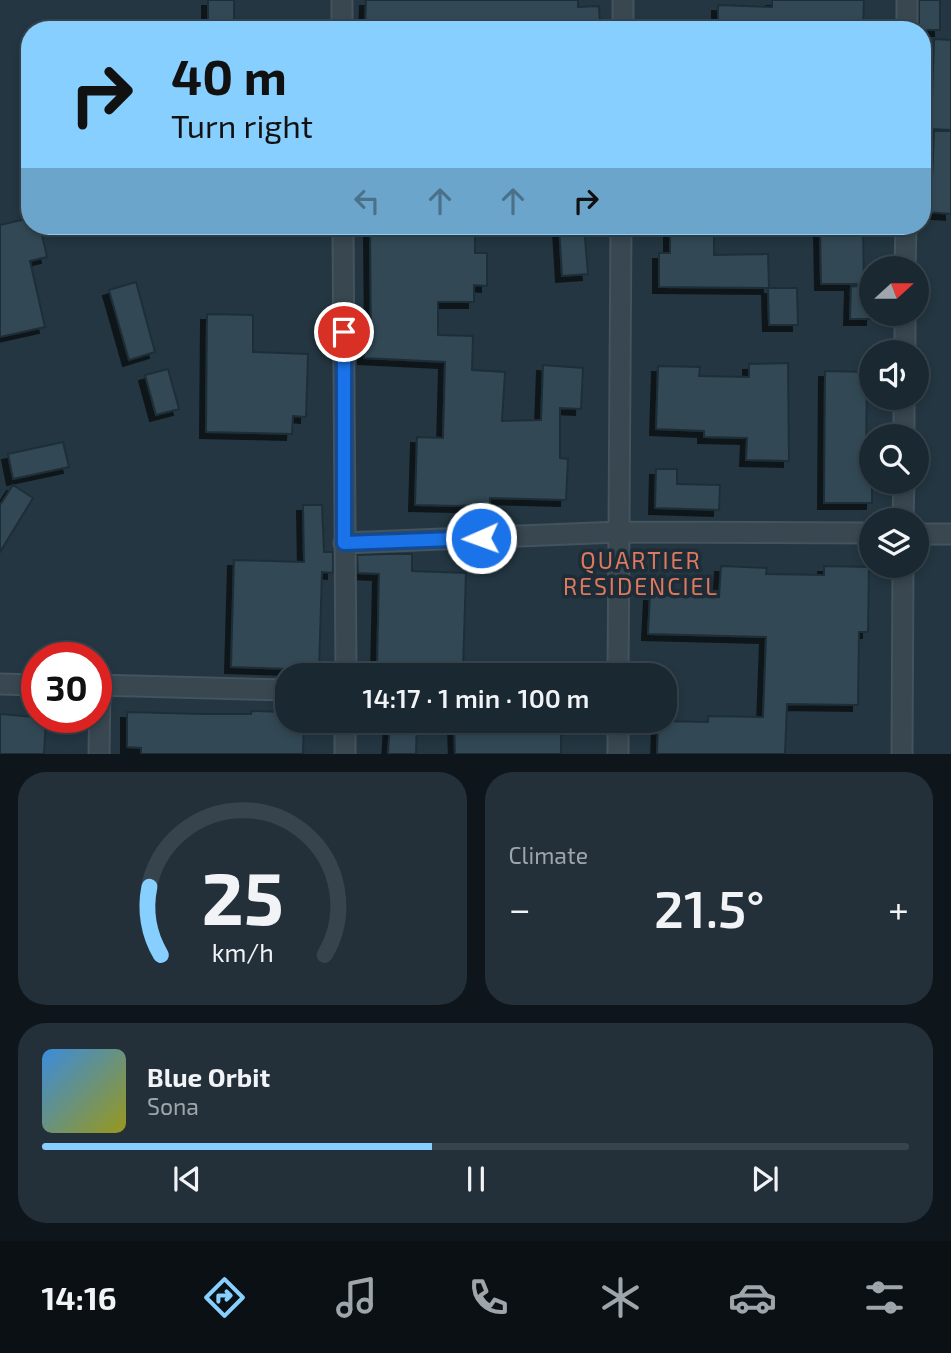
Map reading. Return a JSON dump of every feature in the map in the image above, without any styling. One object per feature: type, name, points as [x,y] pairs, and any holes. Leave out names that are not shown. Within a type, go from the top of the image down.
[{"type":"street","points":[[342,0],[342,21]]},
{"type":"street","points":[[623,0],[623,21]]},
{"type":"street","points":[[907,0],[907,21]]},
{"type":"street","points":[[343,235],[346,663]]},
{"type":"street","points":[[618,663],[621,235]]},
{"type":"street","points":[[905,256],[906,235]]},
{"type":"street","points":[[344,543],[618,532],[859,533]]},
{"type":"street","points":[[929,534],[951,534]]},
{"type":"street","points":[[902,754],[903,578]]},
{"type":"street","points":[[0,684],[21,685]]},
{"type":"street","points":[[112,685],[275,690]]},
{"type":"street","points":[[99,733],[99,754]]},
{"type":"street","points":[[345,733],[345,754]]},
{"type":"street","points":[[618,733],[618,754]]},
{"type":"building","points":[[208,0],[234,0],[234,21],[208,21]]},
{"type":"building","points":[[366,0],[578,0],[578,7],[599,6],[600,21],[365,21]]},
{"type":"building","points":[[772,0],[864,0],[863,21],[718,21],[718,5],[772,7]]},
{"type":"building","points":[[919,0],[940,0],[940,30],[931,30],[931,21],[919,21]]},
{"type":"building","points":[[934,39],[951,40],[951,130],[931,129]]},
{"type":"building","points":[[934,131],[951,131],[951,214],[931,212]]},
{"type":"building","points":[[21,220],[21,235],[42,235],[47,257],[30,261],[45,327],[0,337],[0,225]]},
{"type":"building","points":[[370,235],[475,235],[475,253],[487,253],[487,286],[474,285],[474,302],[438,302],[438,335],[473,336],[472,370],[505,372],[502,421],[541,420],[543,365],[583,368],[581,409],[560,408],[560,458],[568,459],[566,500],[490,498],[490,504],[415,505],[417,437],[443,438],[445,362],[364,358],[365,338],[371,338]]},
{"type":"building","points":[[560,235],[585,235],[588,274],[562,276]]},
{"type":"building","points":[[670,235],[714,235],[714,255],[768,254],[769,288],[659,287],[659,253],[670,253]]},
{"type":"building","points":[[820,235],[863,235],[864,256],[859,256],[859,284],[821,284]]},
{"type":"building","points":[[136,282],[155,352],[129,360],[109,290]]},
{"type":"building","points":[[851,286],[859,286],[859,319],[850,319]]},
{"type":"building","points":[[768,288],[797,288],[798,325],[769,325]]},
{"type":"building","points":[[207,314],[253,315],[253,352],[308,354],[306,417],[293,416],[292,434],[206,432]]},
{"type":"building","points":[[788,363],[789,461],[746,460],[747,438],[704,437],[704,431],[656,429],[658,366],[700,367],[699,376],[749,377],[749,364]]},
{"type":"building","points":[[168,369],[179,409],[156,415],[145,375]]},
{"type":"building","points":[[825,371],[859,372],[859,410],[867,410],[866,424],[859,424],[859,494],[872,494],[872,503],[824,503]]},
{"type":"building","points":[[63,442],[69,467],[13,479],[8,454]]},
{"type":"building","points":[[656,469],[677,469],[677,484],[720,485],[719,510],[655,508]]},
{"type":"building","points":[[13,485],[33,498],[0,552],[0,505]]},
{"type":"building","points":[[303,505],[322,505],[324,552],[333,552],[333,573],[322,572],[319,663],[275,663],[275,668],[231,667],[234,560],[304,562]]},
{"type":"building","points":[[412,554],[412,571],[466,573],[463,663],[377,663],[379,574],[358,573],[357,555]]},
{"type":"building","points":[[721,566],[767,568],[766,574],[824,575],[824,566],[859,567],[859,578],[869,578],[868,632],[859,632],[858,705],[787,704],[785,754],[657,754],[658,733],[677,733],[677,721],[708,722],[708,716],[763,717],[766,637],[648,634],[650,595],[719,597]]},
{"type":"building","points":[[251,711],[275,712],[275,733],[304,733],[303,754],[141,754],[141,748],[127,747],[127,712],[251,714]]},
{"type":"building","points":[[0,714],[21,716],[21,733],[45,733],[44,754],[0,754]]},
{"type":"building","points":[[389,733],[417,733],[416,754],[388,754]]},
{"type":"building","points":[[454,733],[561,733],[561,754],[455,754]]},
{"type":"district","name":"QUARTIER RESIDENCIEL","points":[[641,574]]},
{"type":"route","points":[[344,332],[344,543],[481,538]]}]
